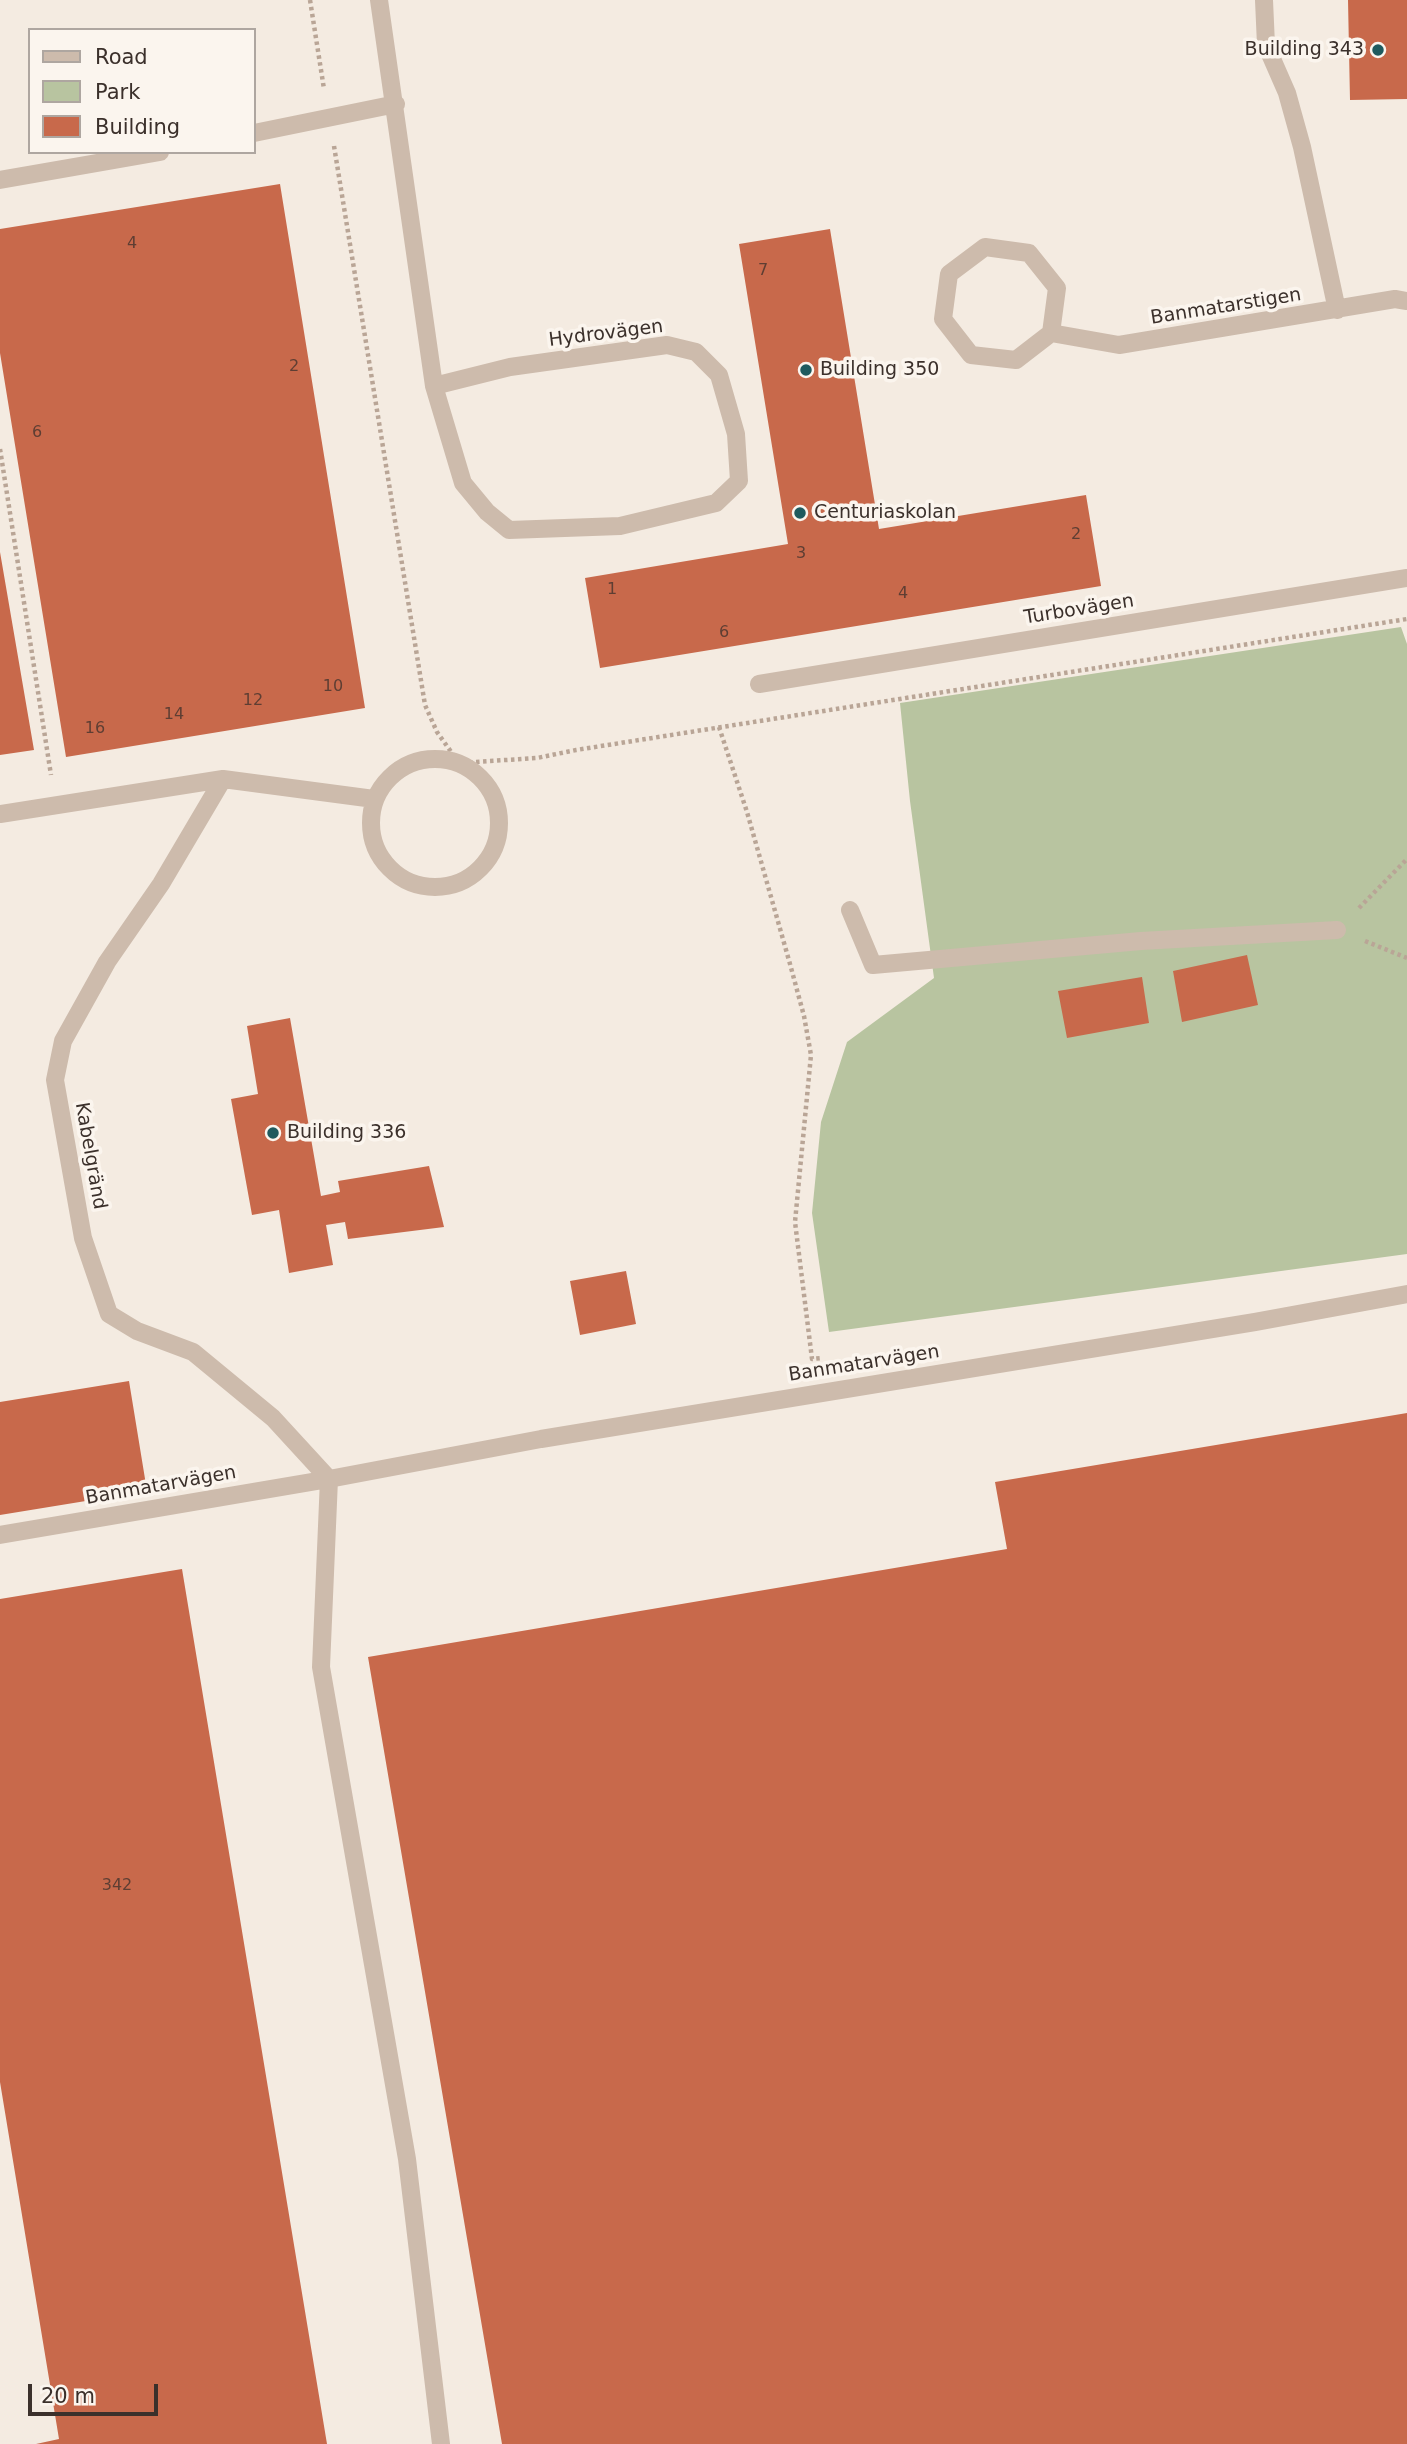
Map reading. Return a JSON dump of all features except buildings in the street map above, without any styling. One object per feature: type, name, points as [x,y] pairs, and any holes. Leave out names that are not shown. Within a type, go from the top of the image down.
[{"type":"street","name":"Hydrovägen","points":[[379,0],[396,104],[434,386],[463,484],[487,512],[509,530],[620,526],[716,503],[739,481],[736,434],[719,375],[696,352],[667,345],[510,367],[434,386]]},
{"type":"street","points":[[1264,0],[1266,45],[1287,93],[1337,310]]},
{"type":"street","points":[[256,133],[396,104]]},
{"type":"street","points":[[0,180],[149,154]]},
{"type":"street","points":[[985,247],[1029,253],[1057,288],[1051,333],[1016,360],[971,355],[943,319],[949,274],[985,247]]},
{"type":"street","name":"Banmatarstigen","points":[[1051,333],[1119,345],[1395,299],[1407,301]]},
{"type":"street","name":"Turbovägen","points":[[759,684],[1407,578]]},
{"type":"street","points":[[425,758],[459,762],[486,783],[500,814],[496,848],[475,875],[444,888],[410,885],[383,864],[370,833],[374,799],[394,772],[425,758]]},
{"type":"street","points":[[0,814],[223,779],[374,799]]},
{"type":"street","name":"Kabelgränd","points":[[223,779],[161,884],[107,962],[63,1041],[55,1080],[83,1238],[109,1314],[137,1331],[193,1352],[273,1418],[325,1475]]},
{"type":"street","points":[[850,910],[873,965],[1141,941],[1337,930]]},
{"type":"street","name":"Banmatarvägen","points":[[0,1535],[325,1475],[1255,1322],[1407,1294]]},
{"type":"street","points":[[325,1475],[321,1667],[407,2159],[441,2444]]},
{"type":"path","points":[[0,449],[56,804]]},
{"type":"path","points":[[825,1357],[812,1359],[795,1222],[811,1055],[790,964],[747,813],[719,727],[1407,619]]},
{"type":"path","points":[[1407,859],[1337,930],[1407,958]]},
{"type":"green space","points":[[1401,627],[1407,644],[1407,1254],[829,1332],[812,1213],[821,1122],[847,1042],[934,978],[910,801],[900,703]]},
{"type":"place","name":"Building 343","points":[[1378,50]]},
{"type":"place","name":"Building 350","points":[[806,370]]},
{"type":"place","name":"Centuriaskolan","points":[[800,513]]},
{"type":"place","name":"Building 336","points":[[273,1133]]}]
